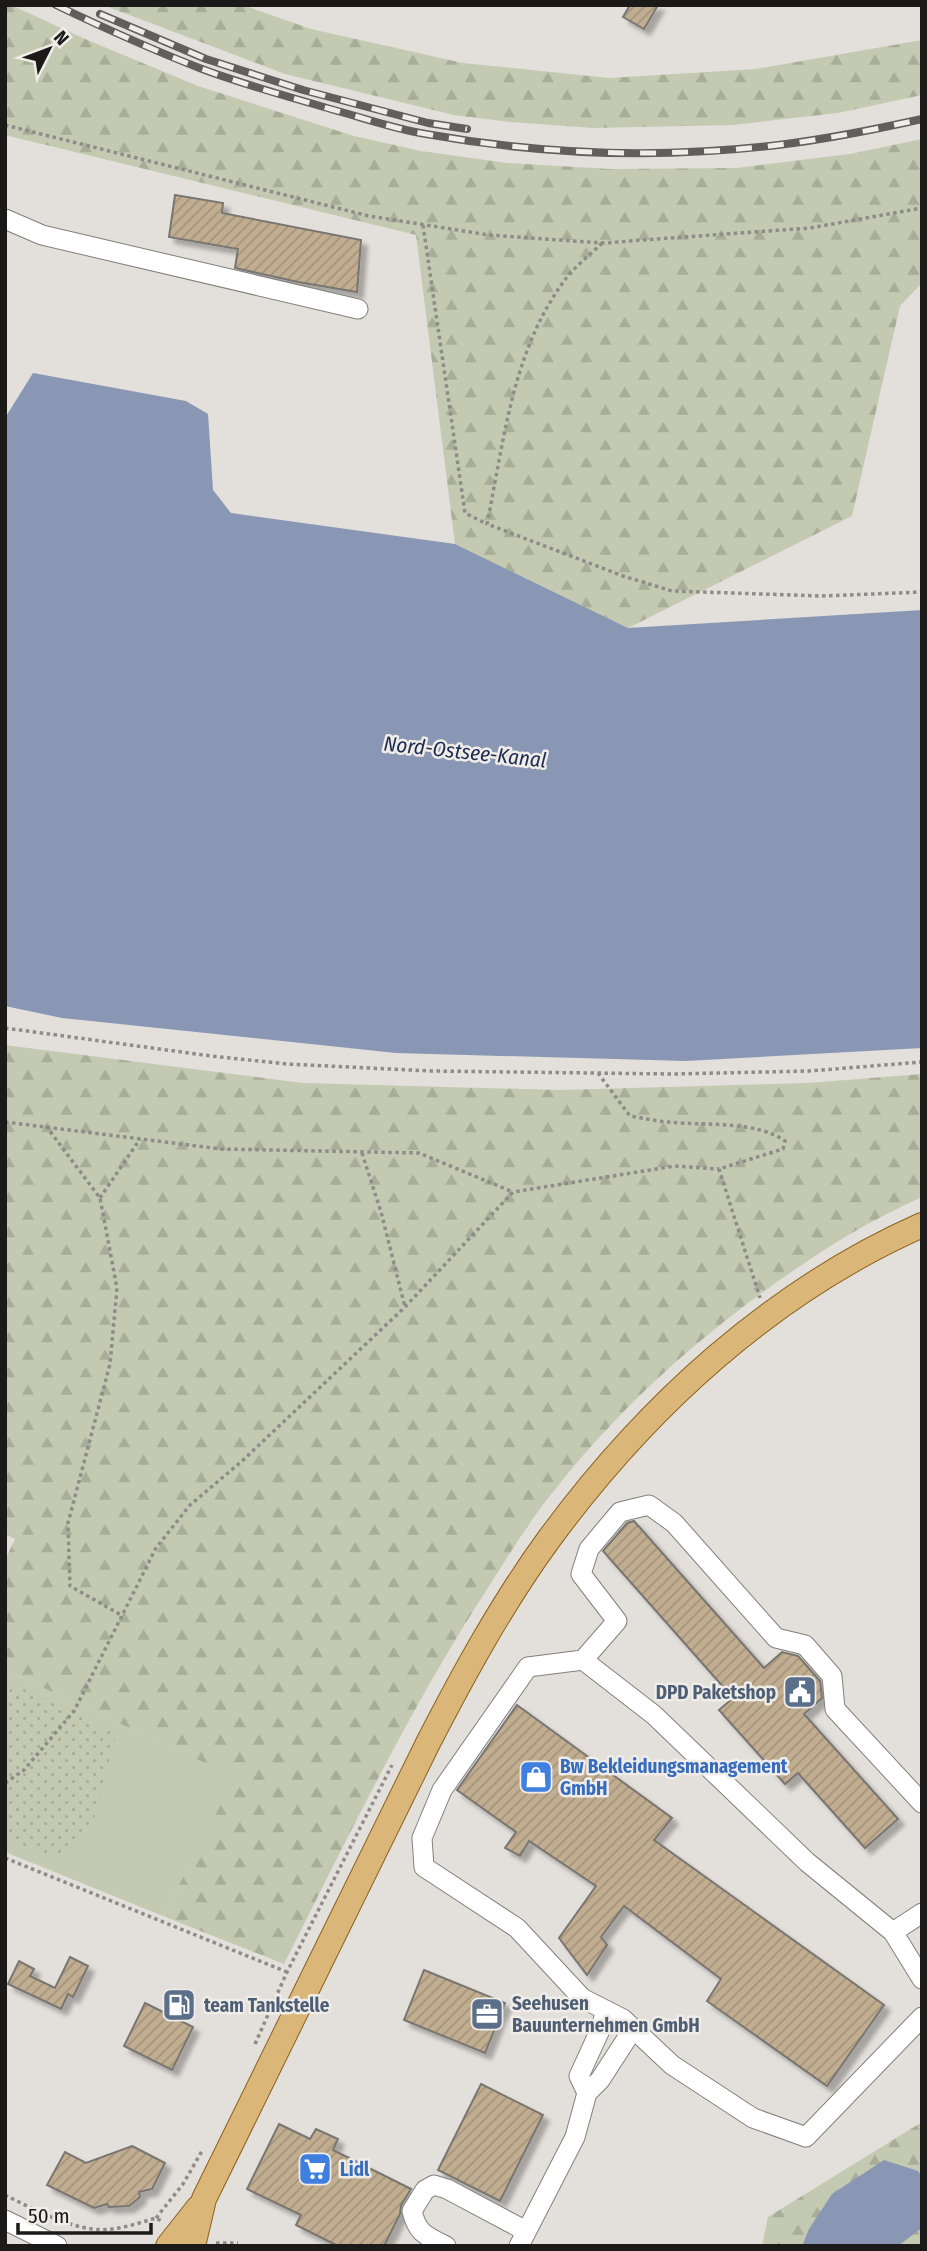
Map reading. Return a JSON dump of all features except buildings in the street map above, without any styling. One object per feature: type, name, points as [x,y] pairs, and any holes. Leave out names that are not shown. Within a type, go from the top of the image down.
[{"type":"main road","points":[[184,2240],[434,1732],[501,1613],[548,1541],[599,1475],[653,1414],[764,1317],[845,1265],[922,1225]]},
{"type":"street","points":[[5,219],[42,235],[358,309]]},
{"type":"street","points":[[922,1804],[835,1709],[832,1676],[805,1645],[776,1638],[674,1523],[649,1506],[620,1512],[589,1549],[581,1574],[617,1621],[583,1660],[528,1667],[442,1790],[422,1838],[424,1867],[517,1928],[582,1997],[622,2019],[672,2066],[753,2118],[806,2137],[922,2017]]},
{"type":"street","points":[[583,1660],[654,1715],[807,1862],[893,1932],[922,1979]]},
{"type":"street","points":[[893,1932],[922,1913]]},
{"type":"street","points":[[587,2093],[579,2076],[601,2028],[606,2010]]},
{"type":"street","points":[[446,2246],[423,2235],[415,2224],[412,2211],[425,2190],[434,2185],[447,2189],[522,2239],[575,2137],[587,2093],[600,2080],[633,2029]]},
{"type":"street","points":[[5,2220],[57,2246]]},
{"type":"path","points":[[5,125],[369,216],[489,235],[603,243],[810,228],[922,208]]},
{"type":"path","points":[[423,225],[465,513],[623,576],[672,591],[822,596],[922,592]]},
{"type":"path","points":[[488,524],[513,395],[524,354],[543,313],[566,279],[603,243]]},
{"type":"path","points":[[5,1028],[287,1064],[431,1071],[673,1074],[809,1070],[922,1062]]},
{"type":"path","points":[[5,1122],[46,1125],[221,1149],[419,1153],[513,1192],[675,1166],[719,1169],[783,1149],[785,1141],[776,1135],[738,1126],[667,1122],[630,1116],[598,1072]]},
{"type":"path","points":[[46,1125],[100,1198],[117,1289],[110,1364],[68,1523],[70,1586],[123,1616]]},
{"type":"path","points":[[100,1198],[141,1138]]},
{"type":"path","points":[[362,1153],[381,1212],[405,1307]]},
{"type":"path","points":[[719,1169],[764,1317]]},
{"type":"path","points":[[5,1783],[24,1770],[75,1711],[156,1548],[190,1505],[241,1462],[405,1307],[513,1192]]},
{"type":"path","points":[[254,2045],[287,1972],[396,1757]]},
{"type":"path","points":[[5,1858],[287,1972]]},
{"type":"path","points":[[5,2195],[47,2216],[92,2229],[122,2228],[156,2218],[183,2184],[207,2144]]},
{"type":"path","points":[[156,2218],[184,2240],[203,2245],[238,2242]]},
{"type":"green space","points":[[5,5],[11,5],[198,86],[354,136],[421,151],[507,163],[610,169],[736,168],[850,154],[922,139],[922,283],[900,306],[852,516],[628,628],[455,544],[416,235],[5,135]]},
{"type":"green space","points":[[103,5],[243,5],[311,29],[463,63],[609,78],[756,69],[922,40],[922,95],[838,113],[732,125],[593,128],[510,122],[454,115],[285,74]]},
{"type":"green space","points":[[5,1045],[303,1083],[559,1090],[808,1083],[922,1074],[922,1197],[879,1218],[818,1254],[731,1316],[627,1408],[548,1498],[522,1534],[434,1675],[382,1770],[284,1964],[163,1916],[235,1777],[5,1670],[5,1560],[15,1539],[5,1534]]},
{"type":"green space","points":[[5,1670],[236,1777],[163,1916],[5,1852]]},
{"type":"green space","points":[[13,1684],[74,1711],[116,1735],[95,1817],[56,1859],[5,1839],[5,1700]]},
{"type":"green space","points":[[922,2122],[922,2246],[762,2246],[768,2217]]},
{"type":"water","name":"Nord-Ostsee-Kanal","points":[[33,373],[186,401],[208,414],[213,490],[231,513],[455,544],[628,628],[922,610],[922,1048],[686,1061],[396,1053],[62,1018],[5,1006],[5,418]]},
{"type":"water","points":[[884,2160],[918,2171],[922,2177],[922,2231],[919,2230],[898,2246],[802,2246],[809,2229],[832,2194]]},
{"type":"railway","points":[[56,5],[202,69],[284,96],[414,132],[515,147],[606,153],[741,149],[803,142],[922,119]]},
{"type":"railway","points":[[100,14],[206,59],[303,90],[428,123],[467,129]]},
{"type":"place","name":"DPD Paketshop","points":[[800,1692]]},
{"type":"place","name":"Bw Bekleidungsmanagement GmbH","points":[[536,1777]]},
{"type":"place","name":"team Tankstelle","points":[[179,2005]]},
{"type":"place","name":"Seehusen Bauunternehmen GmbH","points":[[487,2014]]},
{"type":"place","name":"Lidl","points":[[315,2169]]}]
